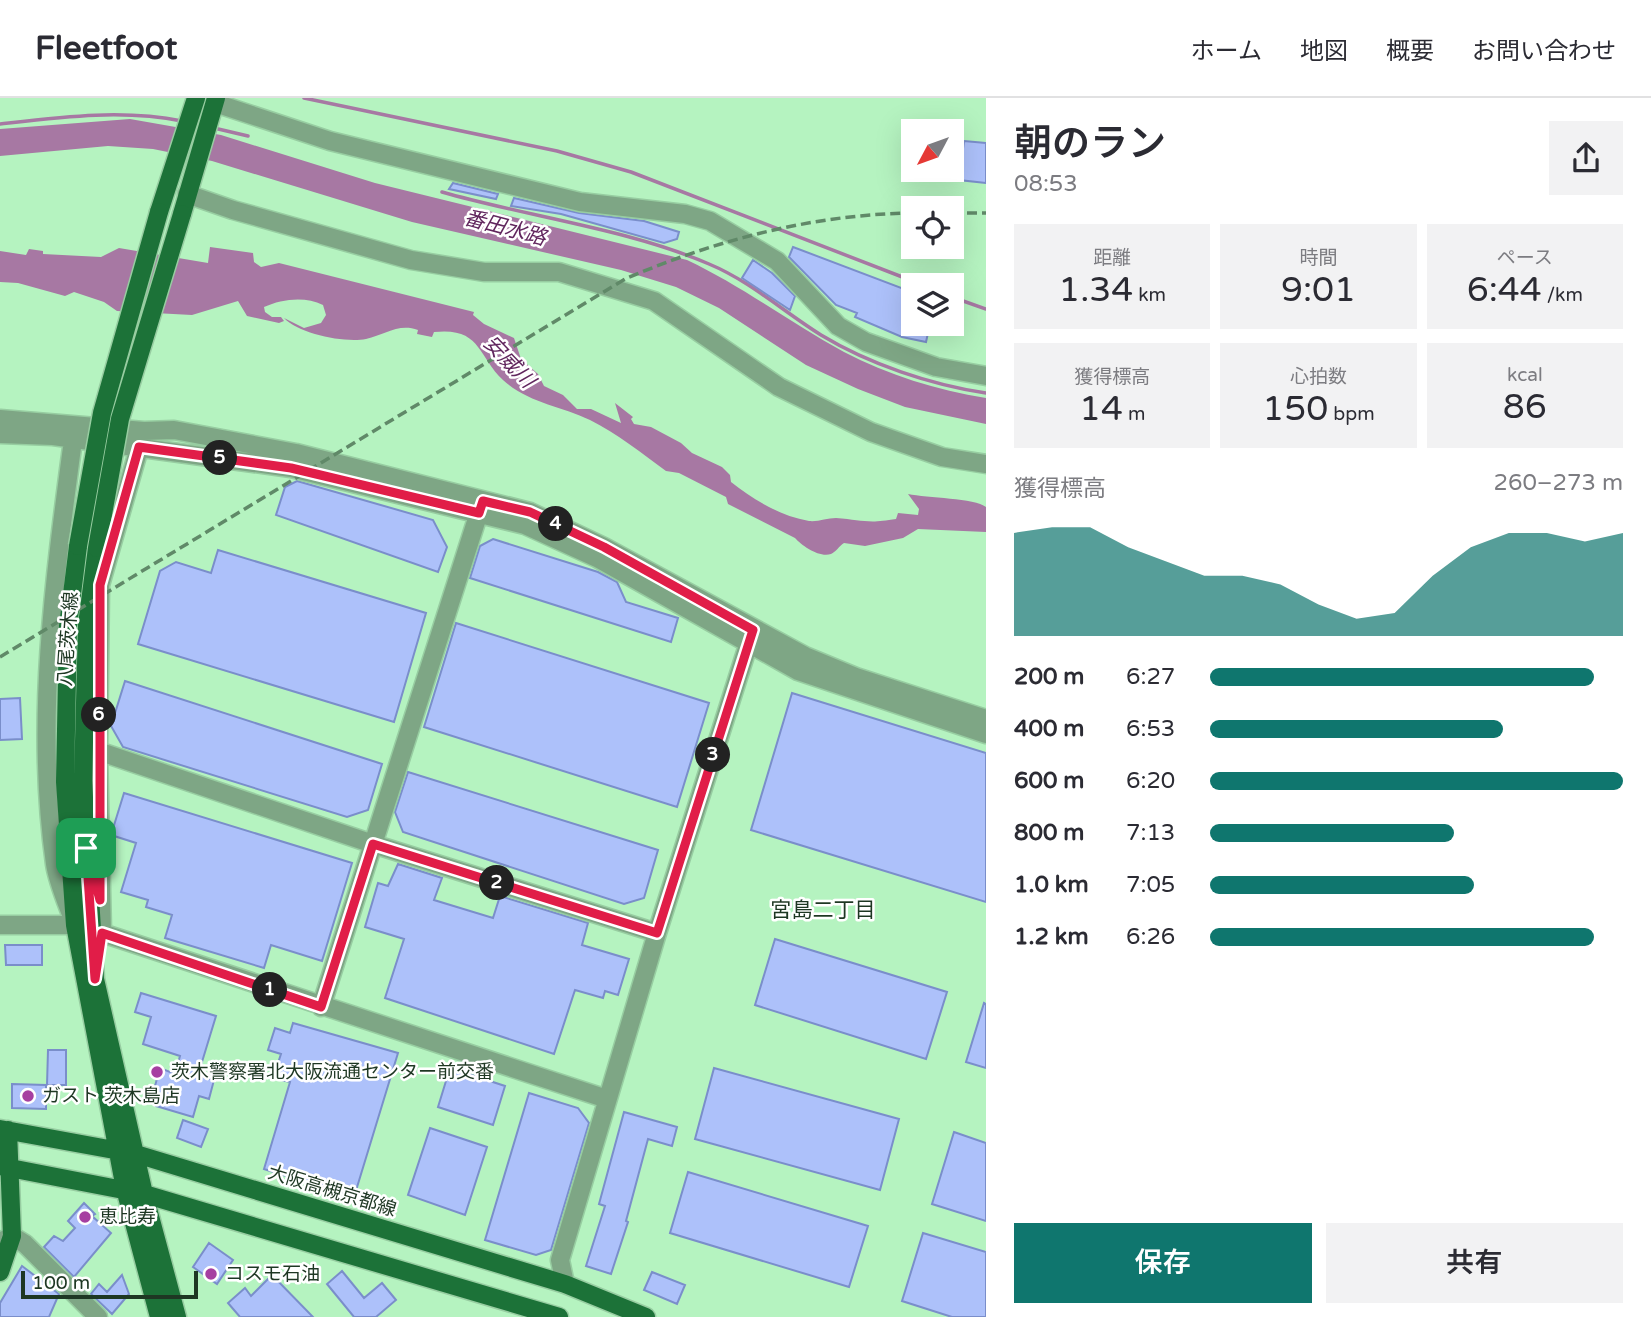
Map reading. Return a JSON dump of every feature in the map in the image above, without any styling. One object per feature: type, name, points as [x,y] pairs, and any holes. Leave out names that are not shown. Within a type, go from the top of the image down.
[{"type":"main road","points":[[193,101],[215,104]]},
{"type":"main road","name":"八尾茨木線","points":[[159,1317],[125,1189],[75,925],[65,782],[68,626],[78,547],[102,413],[193,101]]},
{"type":"main road","name":"八尾茨木線","points":[[177,1317],[144,1194],[95,979],[83,781],[87,625],[97,548],[120,419],[215,104]]},
{"type":"main road","points":[[86,848],[100,900]]},
{"type":"main road","points":[[95,979],[102,933]]},
{"type":"main road","points":[[0,1272],[6,1239],[4,1130]]},
{"type":"main road","name":"大阪高槻京都線","points":[[4,1130],[136,1154],[565,1284],[646,1317]]},
{"type":"main road","points":[[4,1167],[144,1194],[559,1317]]},
{"type":"street","points":[[215,104],[330,141],[580,202],[685,214],[709,221],[777,261],[838,326],[866,342],[936,367],[986,376]]},
{"type":"street","points":[[190,185],[233,210],[411,260],[484,272],[559,272],[654,301],[779,387],[871,432],[943,457],[986,464]]},
{"type":"street","points":[[0,419],[141,439]]},
{"type":"street","points":[[0,434],[73,440],[141,439],[174,430],[296,453],[481,507],[530,512],[604,547],[750,637],[798,671],[986,734]]},
{"type":"street","points":[[141,439],[100,585],[98,751],[102,933],[607,1099]]},
{"type":"street","points":[[0,925],[75,925],[55,867],[44,726],[55,576],[73,440]]},
{"type":"street","points":[[321,1007],[481,507]]},
{"type":"street","points":[[750,637],[856,677],[986,719]]},
{"type":"street","points":[[565,1284],[560,1260],[657,933],[750,637]]},
{"type":"street","points":[[98,751],[373,844],[657,933]]},
{"type":"street","points":[[6,1239],[25,1244],[99,1317]]},
{"type":"water","name":"番田水路","points":[[130,119],[221,135],[375,183],[687,260],[727,281],[824,341],[878,368],[949,391],[986,398],[986,424],[905,407],[858,389],[806,365],[719,308],[676,287],[621,270],[412,222],[212,161],[153,149],[108,146],[0,156],[0,129]]},
{"type":"water","name":"安威川","points":[[210,247],[253,253],[254,262],[261,267],[279,263],[474,312],[473,315],[484,324],[514,338],[521,359],[538,374],[544,386],[563,395],[577,409],[591,409],[621,423],[615,403],[633,417],[631,419],[634,424],[651,427],[681,443],[692,453],[722,467],[730,475],[731,482],[740,489],[788,515],[809,521],[836,518],[872,521],[896,519],[898,513],[918,515],[919,509],[908,494],[980,504],[986,507],[986,532],[918,529],[903,538],[865,546],[844,543],[831,554],[817,553],[795,538],[728,504],[726,497],[679,473],[666,471],[600,425],[513,388],[494,371],[470,338],[461,334],[434,332],[432,337],[417,334],[418,330],[404,328],[366,339],[346,340],[311,333],[284,318],[304,328],[321,323],[326,315],[323,305],[309,300],[286,300],[264,307],[265,312],[272,317],[281,317],[284,321],[279,323],[247,316],[238,301],[192,315],[117,311],[104,302],[74,292],[65,296],[18,283],[0,282],[0,251],[26,255],[29,249],[43,251],[43,254],[101,257],[119,248],[208,263]]},
{"type":"building","points":[[964,141],[986,143],[986,183],[964,181]]},
{"type":"building","points":[[453,183],[498,194],[496,199],[449,189]]},
{"type":"building","points":[[514,198],[579,213],[644,221],[679,232],[677,239],[664,243],[561,214],[511,206]]},
{"type":"building","points":[[793,247],[901,288],[901,336],[927,336],[926,342],[902,337],[855,317],[857,313],[836,305],[789,257]]},
{"type":"building","points":[[753,260],[772,273],[795,296],[790,310],[742,278]]},
{"type":"building","points":[[297,481],[433,520],[447,547],[438,572],[276,515],[285,487]]},
{"type":"building","points":[[493,539],[598,572],[617,582],[626,602],[678,618],[671,642],[470,578],[480,546]]},
{"type":"building","points":[[218,550],[426,613],[394,722],[138,644],[160,571],[176,562],[211,573]]},
{"type":"building","points":[[456,623],[709,703],[677,807],[424,727]]},
{"type":"building","points":[[125,681],[382,764],[368,810],[347,817],[123,747],[111,726]]},
{"type":"building","points":[[792,693],[986,753],[986,902],[751,830]]},
{"type":"building","points":[[20,698],[22,739],[0,740],[0,699]]},
{"type":"building","points":[[408,772],[658,850],[644,898],[624,904],[403,832],[395,812]]},
{"type":"building","points":[[124,793],[352,863],[322,961],[271,945],[264,968],[165,938],[172,915],[146,907],[148,900],[121,892],[136,843],[111,835]]},
{"type":"building","points":[[398,864],[442,878],[434,900],[493,918],[500,896],[588,923],[582,945],[629,959],[618,995],[605,991],[603,998],[575,990],[554,1054],[385,998],[404,939],[365,927],[378,883],[388,886]]},
{"type":"building","points":[[775,939],[947,992],[926,1059],[755,1005]]},
{"type":"building","points":[[5,945],[42,945],[42,965],[6,965]]},
{"type":"building","points":[[141,993],[216,1016],[198,1075],[214,1080],[209,1099],[199,1096],[193,1117],[156,1106],[159,1095],[153,1093],[160,1068],[175,1074],[180,1056],[143,1044],[151,1017],[135,1012]]},
{"type":"building","points":[[984,1003],[986,1004],[986,1068],[966,1062]]},
{"type":"building","points":[[293,1023],[398,1053],[354,1197],[264,1169],[290,1082],[273,1078],[281,1054],[268,1050],[275,1028],[290,1033]]},
{"type":"building","points":[[48,1050],[66,1050],[66,1085],[47,1085]]},
{"type":"building","points":[[450,1068],[505,1086],[493,1125],[438,1107]]},
{"type":"building","points":[[714,1068],[899,1119],[880,1190],[695,1139]]},
{"type":"building","points":[[12,1084],[46,1085],[46,1109],[12,1108]]},
{"type":"building","points":[[529,1093],[578,1108],[589,1123],[551,1250],[536,1255],[485,1240]]},
{"type":"building","points":[[624,1112],[677,1127],[672,1146],[648,1139],[626,1221],[628,1222],[611,1274],[586,1266],[605,1206],[599,1204]]},
{"type":"building","points":[[183,1120],[208,1129],[201,1147],[177,1138]]},
{"type":"building","points":[[430,1128],[487,1147],[465,1215],[408,1195]]},
{"type":"building","points":[[954,1132],[986,1143],[986,1221],[932,1204]]},
{"type":"building","points":[[688,1172],[868,1226],[849,1287],[670,1233]]},
{"type":"building","points":[[84,1203],[95,1214],[92,1216],[111,1233],[74,1277],[44,1247],[54,1236],[63,1241],[75,1228],[68,1221]]},
{"type":"building","points":[[923,1233],[986,1252],[986,1317],[952,1317],[902,1301]]},
{"type":"building","points":[[209,1243],[233,1260],[217,1284],[193,1267]]},
{"type":"building","points":[[22,1266],[59,1294],[49,1317],[0,1317],[0,1303]]},
{"type":"building","points":[[342,1271],[364,1298],[382,1283],[396,1300],[376,1317],[354,1317],[327,1284]]},
{"type":"building","points":[[652,1272],[685,1285],[677,1304],[644,1290]]},
{"type":"building","points":[[122,1275],[129,1294],[112,1314],[91,1294],[99,1284],[107,1292]]},
{"type":"building","points":[[272,1275],[313,1317],[240,1317],[228,1303],[245,1288],[251,1296]]},
{"type":"waterway","points":[[304,98],[557,151],[631,172],[901,276]]},
{"type":"waterway","points":[[0,124],[114,115],[182,121]]},
{"type":"waterway","points":[[214,128],[248,136]]},
{"type":"waterway","name":"番田水路","points":[[442,192],[612,232],[678,252],[739,279],[821,335],[859,355],[922,379],[986,393]]},
{"type":"waterway","points":[[964,301],[986,309]]},
{"type":"railway","points":[[964,213],[986,213]]},
{"type":"railway","points":[[0,657],[625,279],[694,252],[766,232],[839,218],[901,214]]},
{"type":"place","name":"茨木警察署北大阪流通センター前交番","points":[[157,1072]]},
{"type":"place","name":"ガスト 茨木島店","points":[[28,1096]]},
{"type":"place","name":"恵比寿","points":[[85,1217]]},
{"type":"place","name":"コスモ石油","points":[[211,1274]]},
{"type":"district","name":"宮島二丁目","points":[[823,910]]},
{"type":"route","points":[[139,447],[291,468],[479,513],[483,501],[530,512],[604,547],[753,630],[657,933],[373,844],[321,1007],[102,933],[95,979],[86,848],[100,900],[100,585],[139,447]]}]
